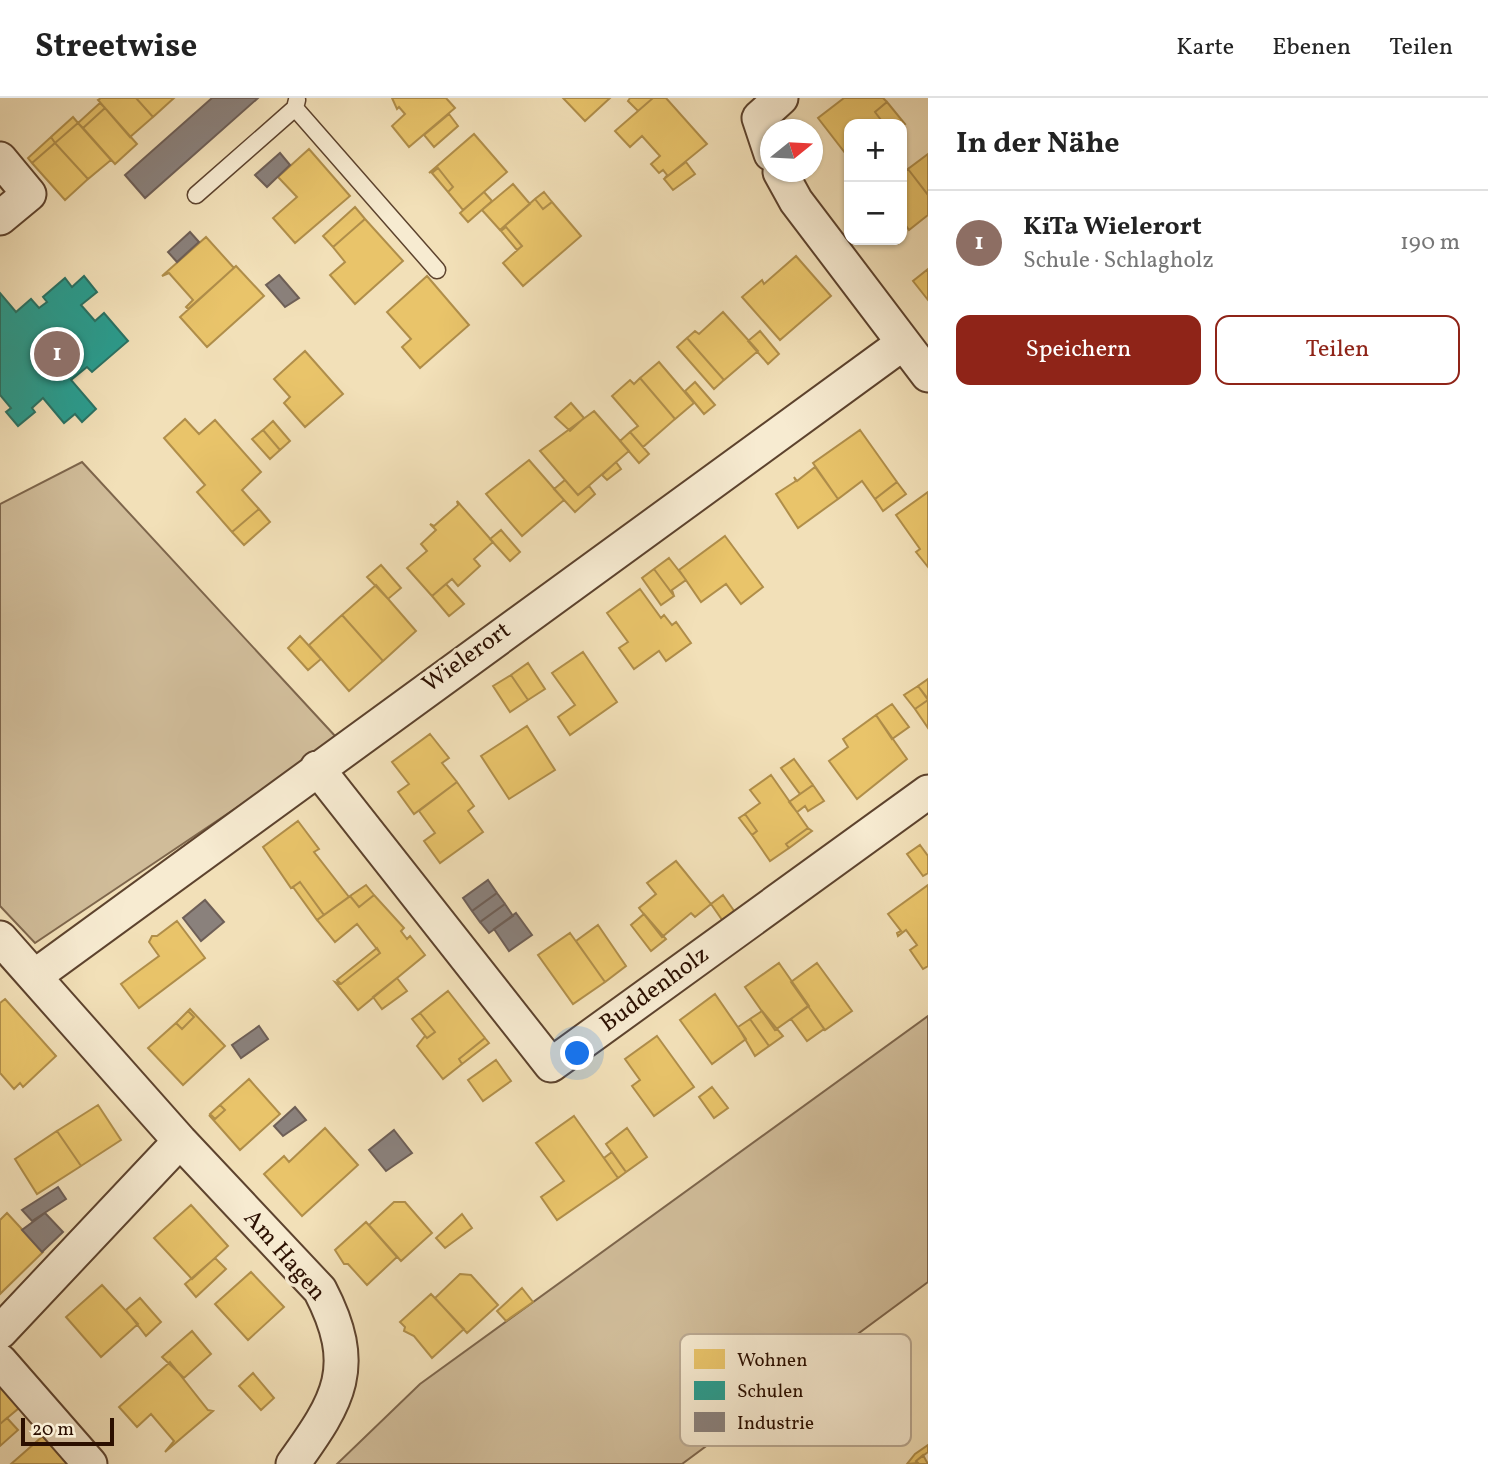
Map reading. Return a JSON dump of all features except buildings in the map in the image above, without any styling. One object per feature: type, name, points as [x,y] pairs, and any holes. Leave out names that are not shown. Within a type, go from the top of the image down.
[{"type":"street","points":[[0,159],[29,194],[0,218]]},
{"type":"street","points":[[786,182],[796,201],[928,375]]},
{"type":"street","name":"Wielerort","points":[[34,976],[902,344]]},
{"type":"street","name":"Buddenholz","points":[[317,768],[551,1065],[928,792]]},
{"type":"street","name":"Am Hagen","points":[[0,938],[180,1141],[320,1290],[335,1320],[340,1370],[336,1397],[325,1419],[293,1464]]},
{"type":"street","points":[[0,1332],[180,1141]]},
{"type":"street","points":[[0,1361],[90,1464]]},
{"type":"lane","points":[[196,195],[296,103],[437,270]]},
{"type":"shaded area","points":[[82,462],[336,737],[309,759],[35,943],[0,906],[0,504]]},
{"type":"shaded area","points":[[928,1016],[928,1282],[858,1334],[680,1334],[680,1446],[706,1446],[682,1464],[337,1464],[420,1384]]},
{"type":"place","name":"KiTa Wielerort","points":[[57,354]]}]
